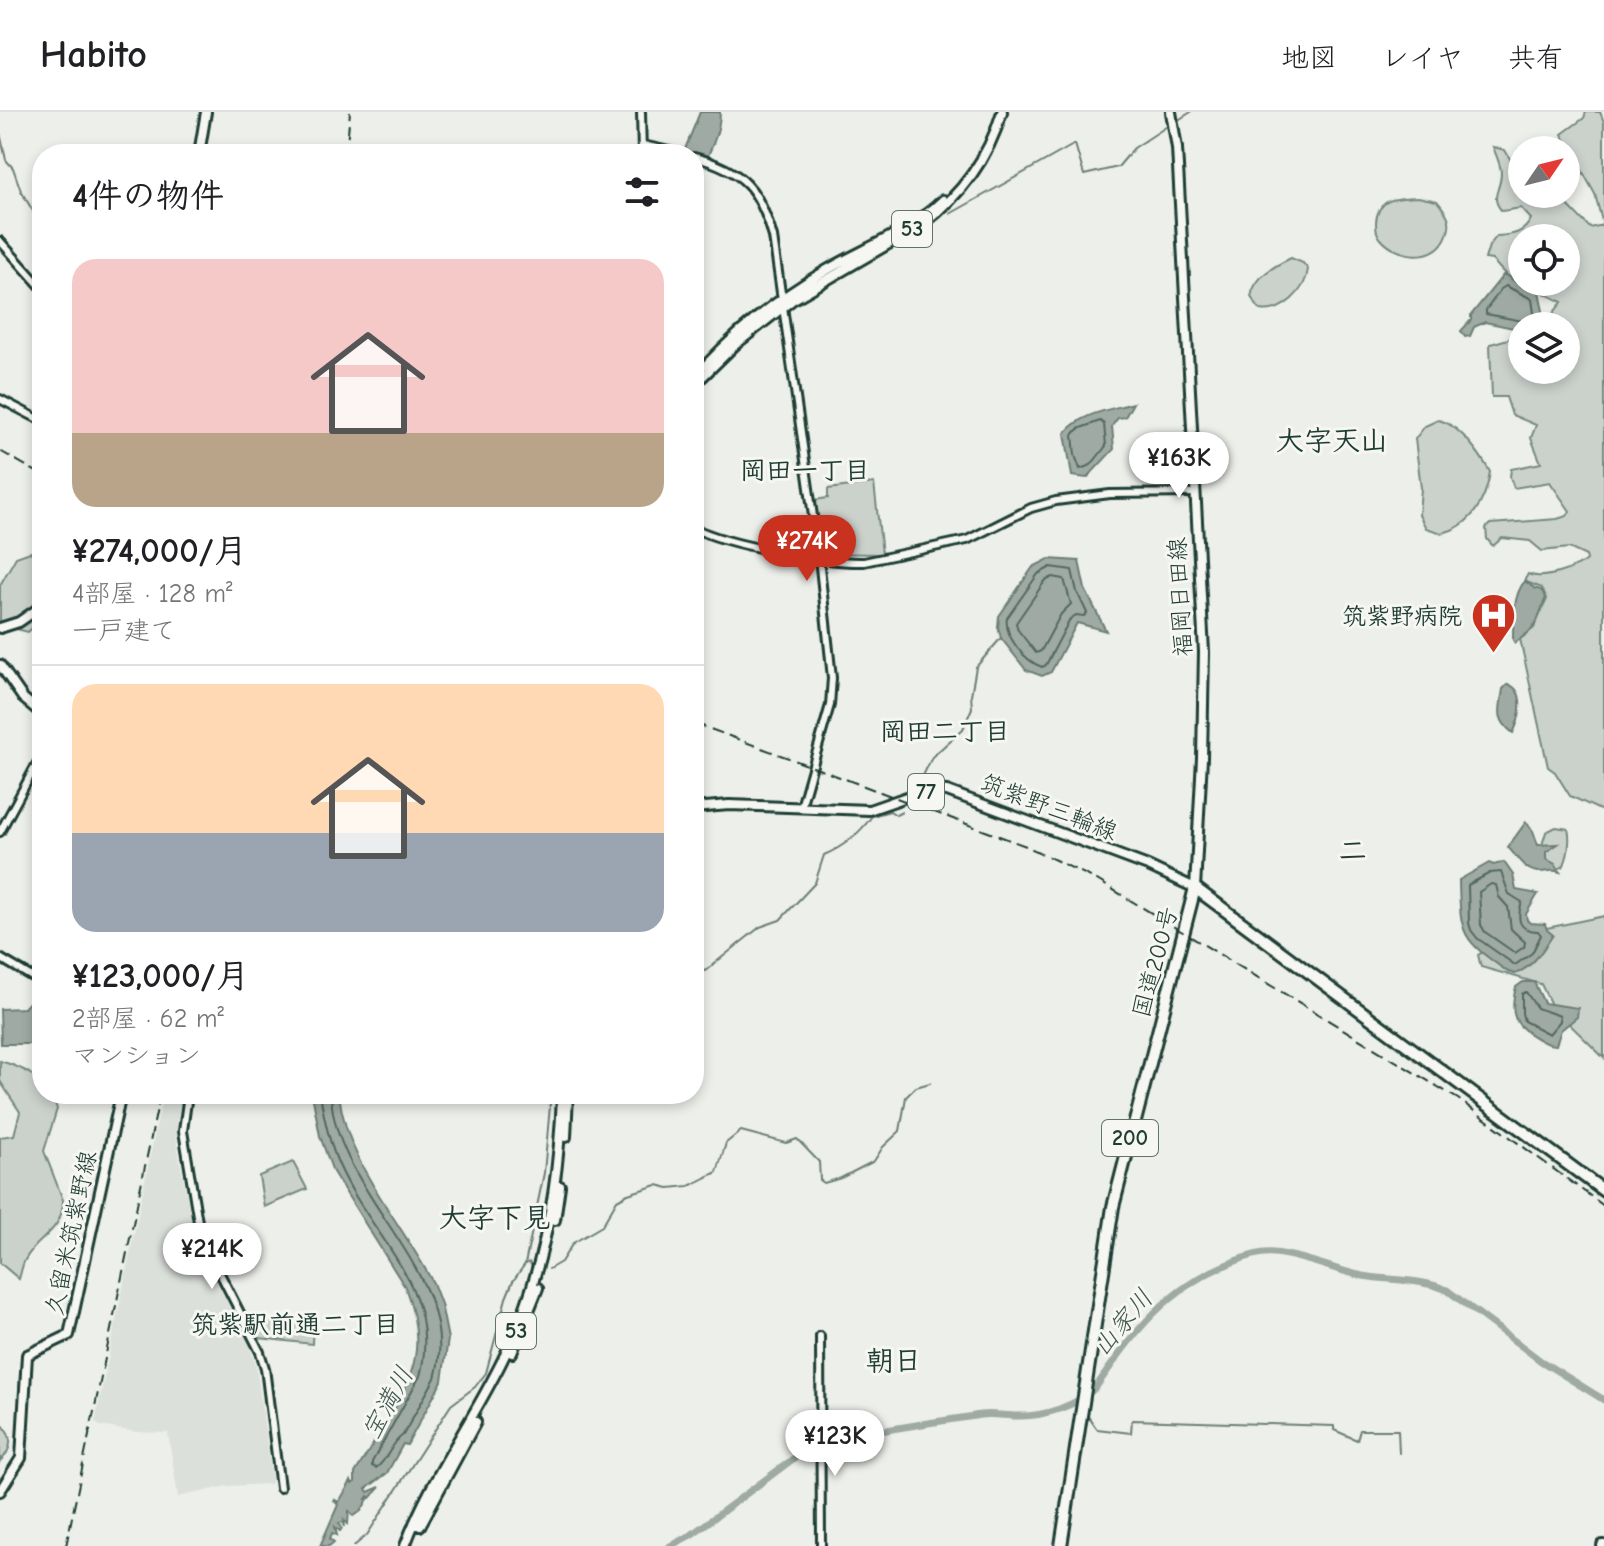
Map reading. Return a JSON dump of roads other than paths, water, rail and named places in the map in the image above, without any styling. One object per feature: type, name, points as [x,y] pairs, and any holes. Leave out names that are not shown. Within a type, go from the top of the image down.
[{"type":"highway","name":"国道200号","points":[[1061,1546],[1113,1207],[1195,888],[1604,1191]]},
{"type":"main road","points":[[201,144],[206,112]]},
{"type":"main road","name":"53","points":[[704,367],[732,339],[781,303],[923,224],[942,209],[960,192],[980,164],[991,143],[999,112]]},
{"type":"main road","name":"福岡日田線","points":[[1171,112],[1177,148],[1204,664],[1195,888]]},
{"type":"main road","name":"53","points":[[704,375],[781,303]]},
{"type":"main road","points":[[0,628],[19,622],[32,613]]},
{"type":"main road","points":[[0,665],[32,706]]},
{"type":"main road","name":"筑紫野三輪線","points":[[704,807],[729,805],[869,810],[918,793],[947,791],[1148,866],[1195,888]]},
{"type":"main road","name":"久留米筑紫野線","points":[[0,1491],[21,1458],[27,1355],[69,1335],[119,1104]]},
{"type":"main road","name":"53","points":[[408,1546],[496,1385],[529,1313],[558,1203],[564,1104]]},
{"type":"street","points":[[641,112],[643,144]]},
{"type":"street","points":[[704,160],[736,173],[754,192],[773,237],[831,658],[832,693],[801,807]]},
{"type":"street","points":[[0,241],[32,277]]},
{"type":"street","points":[[0,399],[32,416]]},
{"type":"street","points":[[704,533],[819,558],[864,562],[967,540],[1031,508],[1056,501],[1110,494],[1195,493]]},
{"type":"street","points":[[0,832],[32,779]]},
{"type":"street","points":[[0,958],[32,977]]},
{"type":"street","points":[[187,1104],[183,1131],[197,1221],[206,1248],[260,1352],[265,1368],[280,1488]]},
{"type":"street","points":[[820,1336],[821,1546]]},
{"type":"water","points":[[700,112],[720,112],[717,131],[704,163],[704,144],[687,144]]},
{"type":"water","points":[[1504,274],[1508,277],[1508,296],[1540,296],[1543,311],[1508,312],[1508,327],[1485,322],[1474,327],[1470,336],[1465,337],[1461,331],[1471,320],[1471,315]]},
{"type":"water","points":[[1133,403],[1125,417],[1118,418],[1112,426],[1114,449],[1087,478],[1072,476],[1065,433],[1087,417]]},
{"type":"water","points":[[1049,559],[1079,561],[1085,589],[1106,631],[1077,623],[1051,672],[1042,676],[1026,670],[1001,638],[998,627],[999,616],[1033,567]]},
{"type":"water","points":[[1525,581],[1541,590],[1546,597],[1537,621],[1515,643],[1514,609]]},
{"type":"water","points":[[1508,684],[1520,699],[1520,713],[1513,733],[1503,723],[1500,714],[1503,689]]},
{"type":"water","points":[[1526,822],[1538,845],[1558,844],[1546,852],[1546,859],[1555,864],[1560,872],[1530,870],[1508,847]]},
{"type":"water","points":[[1504,862],[1513,875],[1516,890],[1538,894],[1526,914],[1527,920],[1545,924],[1553,935],[1532,963],[1515,974],[1481,952],[1467,935],[1461,914],[1459,880],[1489,863]]},
{"type":"water","points":[[1523,982],[1534,982],[1544,1003],[1578,1008],[1577,1017],[1561,1030],[1556,1045],[1547,1044],[1530,1034],[1515,1018],[1513,1005],[1516,987]]},
{"type":"water","points":[[32,999],[32,1044],[1,1044],[0,1009],[24,1008]]},
{"type":"water","points":[[314,1104],[341,1104],[352,1145],[364,1169],[433,1283],[448,1339],[442,1381],[407,1445],[403,1444],[387,1473],[366,1489],[368,1492],[380,1487],[370,1498],[368,1496],[361,1511],[354,1516],[349,1511],[348,1524],[344,1520],[345,1527],[343,1522],[339,1523],[340,1531],[335,1527],[337,1535],[332,1533],[330,1539],[334,1542],[329,1546],[320,1546],[338,1505],[333,1499],[339,1502],[351,1481],[352,1484],[355,1482],[355,1473],[393,1412],[388,1410],[394,1409],[403,1393],[414,1364],[416,1335],[405,1287],[333,1172],[320,1136]]},
{"type":"waterway","points":[[1175,122],[1191,112]]},
{"type":"waterway","points":[[950,214],[1075,144],[1084,175],[1118,167],[1134,148],[1169,125]]},
{"type":"waterway","points":[[0,133],[6,160],[13,168],[32,209]]},
{"type":"waterway","points":[[919,784],[932,757],[963,729],[972,708],[976,667],[1001,638]]},
{"type":"waterway","points":[[704,971],[760,927],[780,920],[815,883],[824,855],[851,839],[872,816],[890,811],[896,815],[902,812]]},
{"type":"waterway","points":[[549,1269],[561,1262],[573,1243],[602,1226],[617,1200],[657,1185],[669,1188],[689,1186],[717,1172],[726,1143],[741,1131],[786,1143],[797,1139],[819,1162],[820,1180],[824,1183],[841,1178],[874,1161],[900,1131],[906,1097],[916,1087],[930,1083]]},
{"type":"waterway","points":[[354,1546],[367,1535],[451,1405],[475,1387],[486,1373],[506,1298],[525,1264],[544,1173],[550,1104]]},
{"type":"waterway","name":"山家川","points":[[670,1546],[691,1535],[801,1453],[823,1445],[985,1414],[1038,1415],[1070,1405],[1096,1387],[1139,1329],[1171,1298],[1210,1272],[1258,1254],[1285,1255],[1363,1276],[1416,1282],[1447,1290],[1541,1361],[1604,1400]]},
{"type":"waterway","points":[[526,1264],[529,1262],[532,1266]]},
{"type":"waterway","points":[[1087,1415],[1097,1429],[1131,1433],[1132,1420],[1334,1426],[1334,1430],[1357,1440],[1360,1430],[1398,1430],[1399,1453]]},
{"type":"railway","points":[[347,144],[350,112]]},
{"type":"railway","points":[[0,451],[32,469]]},
{"type":"railway","points":[[704,727],[1026,846],[1097,880],[1458,1099],[1604,1206]]},
{"type":"railway","points":[[66,1546],[158,1104]]},
{"type":"place","name":"筑紫野病院","points":[[1493,655]]},
{"type":"district","name":"大字天山","points":[[1332,441]]},
{"type":"district","name":"岡田一丁目","points":[[805,471]]},
{"type":"district","name":"岡田二丁目","points":[[945,732]]},
{"type":"district","name":"二","points":[[1353,851]]},
{"type":"district","name":"大字下見","points":[[495,1218]]},
{"type":"district","name":"筑紫駅前通二丁目","points":[[295,1325]]},
{"type":"district","name":"朝日","points":[[894,1361]]},
{"type":"water label","name":"宝満川","points":[[388,1403]]}]
